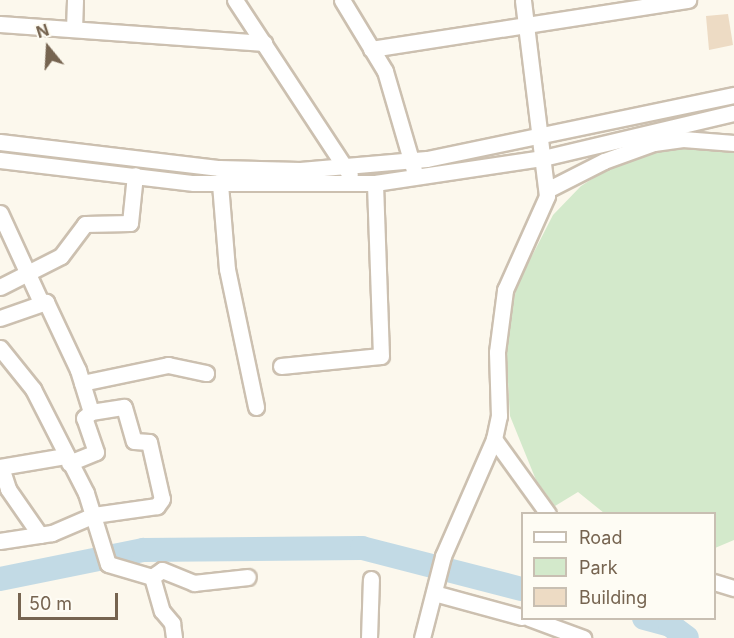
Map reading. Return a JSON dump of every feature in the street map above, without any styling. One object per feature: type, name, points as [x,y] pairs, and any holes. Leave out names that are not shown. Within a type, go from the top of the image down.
[{"type":"street","points":[[74,29],[75,0]]},
{"type":"street","points":[[235,0],[347,167],[354,183]]},
{"type":"street","points":[[342,0],[393,92],[416,177]]},
{"type":"street","points":[[422,638],[443,556],[494,439],[499,416],[497,352],[505,290],[547,190],[523,0]]},
{"type":"street","points":[[371,49],[527,27],[612,6],[688,0]]},
{"type":"street","points":[[0,24],[264,43]]},
{"type":"street","points":[[0,142],[251,170],[347,167],[413,160],[541,138],[734,95]]},
{"type":"street","points":[[0,160],[220,184],[375,183],[543,158],[734,113]]},
{"type":"street","points":[[547,190],[604,161],[654,143],[682,139],[734,143]]},
{"type":"street","points":[[0,287],[69,250],[85,224],[130,223],[135,175]]},
{"type":"street","points":[[281,366],[381,356],[375,183]]},
{"type":"street","points":[[220,184],[227,269],[256,407]]},
{"type":"street","points":[[0,213],[29,270],[41,302]]},
{"type":"street","points":[[0,318],[41,302],[48,305],[82,383],[91,412]]},
{"type":"street","points":[[0,348],[33,389],[95,516],[108,564],[152,577]]},
{"type":"street","points":[[82,383],[168,365],[206,373]]},
{"type":"street","points":[[0,540],[40,535],[95,516],[157,506],[162,499],[149,442],[134,441],[126,408],[91,412],[84,418],[96,453],[67,460],[0,467],[4,491],[40,535]]},
{"type":"street","points":[[494,439],[547,512]]},
{"type":"street","points":[[152,577],[162,570],[194,583],[248,577]]},
{"type":"street","points":[[152,577],[162,611],[172,623],[174,638]]},
{"type":"street","points":[[369,638],[371,579]]},
{"type":"street","points":[[716,583],[734,588]]},
{"type":"street","points":[[435,586],[521,616]]},
{"type":"street","points":[[534,620],[583,638]]},
{"type":"green space","points":[[683,143],[734,151],[734,540],[716,548],[716,512],[603,512],[578,492],[555,506],[536,480],[510,416],[506,348],[511,313],[517,285],[553,215],[581,186],[614,165],[651,147]]},
{"type":"building","points":[[728,14],[733,45],[709,50],[706,16]]},
{"type":"waterway","points":[[0,579],[143,550],[362,548],[521,589]]},
{"type":"waterway","points":[[651,620],[670,625],[687,638]]}]
